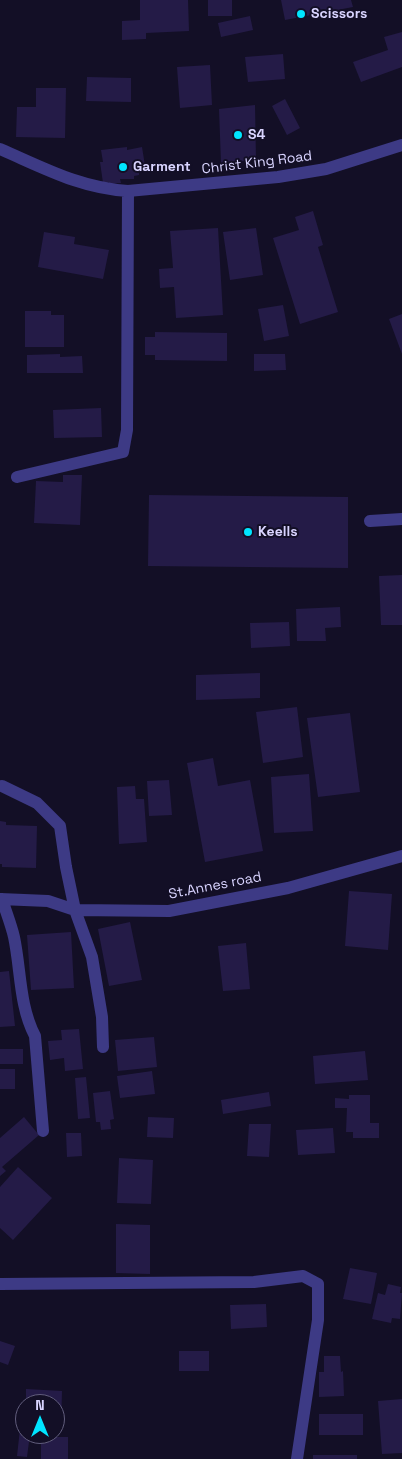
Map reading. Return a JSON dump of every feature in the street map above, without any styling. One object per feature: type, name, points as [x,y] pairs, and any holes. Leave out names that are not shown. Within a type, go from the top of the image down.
[{"type":"street","name":"Christ King Road","points":[[0,149],[81,184],[107,190],[128,191],[278,177],[316,171],[402,145]]},
{"type":"street","points":[[17,477],[123,452],[127,430],[128,191]]},
{"type":"street","points":[[370,522],[402,519]]},
{"type":"street","points":[[2,786],[37,803],[60,826],[75,910],[92,957],[102,1017],[103,1048]]},
{"type":"street","name":"St.Annes road","points":[[1,899],[48,901],[75,910],[169,911],[288,888],[402,856]]},
{"type":"street","points":[[1,899],[14,937],[19,982],[29,1025],[35,1036],[43,1131]]},
{"type":"street","points":[[0,1284],[254,1282],[303,1276],[318,1284],[318,1320],[297,1459]]},
{"type":"building","points":[[140,0],[188,0],[189,31],[146,33],[146,39],[122,40],[122,21],[140,20]]},
{"type":"building","points":[[208,0],[232,0],[232,16],[208,16]]},
{"type":"building","name":"Scissors","points":[[281,0],[351,0],[353,7],[285,20]]},
{"type":"building","points":[[250,16],[253,30],[221,37],[218,23]]},
{"type":"building","points":[[402,32],[402,67],[361,82],[353,62],[388,50],[384,37]]},
{"type":"building","points":[[283,54],[285,79],[248,82],[245,57]]},
{"type":"building","points":[[210,65],[212,105],[180,108],[177,67]]},
{"type":"building","points":[[87,77],[131,78],[131,102],[86,101]]},
{"type":"building","points":[[36,88],[66,88],[65,138],[16,137],[17,107],[36,107]]},
{"type":"building","points":[[285,99],[300,128],[287,135],[272,106]]},
{"type":"building","name":"S4","points":[[255,105],[256,160],[221,163],[219,109]]},
{"type":"building","name":"Garment","points":[[127,147],[127,150],[142,147],[146,172],[139,172],[139,175],[134,176],[134,179],[120,179],[121,183],[103,183],[100,162],[103,162],[101,150]]},
{"type":"building","points":[[313,211],[323,245],[318,247],[338,312],[300,324],[273,238],[299,230],[295,217]]},
{"type":"building","points":[[218,228],[223,315],[176,318],[174,287],[160,288],[159,269],[173,268],[170,231]]},
{"type":"building","points":[[256,228],[263,275],[230,280],[223,232]]},
{"type":"building","points":[[44,232],[75,237],[74,244],[109,250],[103,279],[38,267]]},
{"type":"building","points":[[283,305],[289,336],[264,341],[258,309]]},
{"type":"building","points":[[25,311],[51,311],[51,315],[64,315],[64,347],[25,347]]},
{"type":"building","points":[[402,314],[402,354],[389,319]]},
{"type":"building","points":[[155,332],[227,333],[227,361],[155,360],[155,355],[145,355],[145,337],[155,337]]},
{"type":"building","points":[[60,354],[60,357],[82,356],[83,373],[27,373],[27,355]]},
{"type":"building","points":[[254,354],[285,354],[286,370],[254,371]]},
{"type":"building","points":[[101,408],[102,437],[54,438],[53,410]]},
{"type":"building","points":[[63,475],[82,475],[80,525],[34,523],[36,481],[63,482]]},
{"type":"building","name":"Keells","points":[[149,495],[348,497],[348,568],[148,566]]},
{"type":"building","points":[[402,575],[402,625],[381,625],[379,576]]},
{"type":"building","points":[[340,607],[341,627],[325,628],[326,641],[297,641],[296,609]]},
{"type":"building","points":[[289,622],[290,646],[251,648],[250,623]]},
{"type":"building","points":[[260,673],[260,698],[196,700],[196,675]]},
{"type":"building","points":[[297,707],[303,757],[263,763],[256,712]]},
{"type":"building","points":[[350,713],[360,792],[318,797],[307,718]]},
{"type":"building","points":[[213,758],[218,786],[250,780],[263,851],[205,862],[187,763]]},
{"type":"building","points":[[309,774],[313,831],[274,833],[271,777]]},
{"type":"building","points":[[169,780],[172,815],[149,816],[147,781]]},
{"type":"building","points":[[135,786],[136,799],[144,799],[147,842],[119,844],[117,787]]},
{"type":"building","points":[[0,821],[6,822],[6,825],[37,826],[36,868],[2,867],[2,864],[0,864]]},
{"type":"building","points":[[349,891],[392,894],[388,950],[345,946]]},
{"type":"building","points":[[130,922],[142,980],[109,986],[98,929]]},
{"type":"building","points":[[71,932],[74,988],[31,990],[27,935]]},
{"type":"building","points":[[246,943],[250,989],[223,991],[218,946]]},
{"type":"building","points":[[9,971],[15,1026],[0,1027],[0,972]]},
{"type":"building","points":[[79,1029],[83,1069],[65,1071],[64,1058],[50,1060],[48,1041],[62,1040],[61,1030]]},
{"type":"building","points":[[154,1037],[157,1067],[118,1071],[115,1040]]},
{"type":"building","points":[[0,1049],[23,1049],[23,1064],[0,1064]]},
{"type":"building","points":[[365,1051],[368,1080],[315,1084],[313,1056]]},
{"type":"building","points":[[0,1069],[15,1069],[15,1089],[0,1089]]},
{"type":"building","points":[[152,1071],[155,1094],[120,1098],[117,1076]]},
{"type":"building","points":[[86,1077],[90,1118],[78,1119],[75,1078]]},
{"type":"building","points":[[110,1091],[114,1119],[110,1120],[111,1129],[101,1130],[100,1122],[96,1122],[93,1093]]},
{"type":"building","points":[[269,1092],[271,1106],[223,1114],[221,1100]]},
{"type":"building","points":[[349,1095],[370,1095],[370,1123],[379,1123],[379,1138],[353,1138],[353,1132],[346,1132],[347,1108],[335,1108],[335,1098],[349,1099]]},
{"type":"building","points":[[24,1117],[39,1135],[2,1167],[6,1171],[0,1176],[0,1138]]},
{"type":"building","points":[[148,1117],[174,1118],[173,1138],[147,1137]]},
{"type":"building","points":[[249,1124],[271,1124],[269,1157],[247,1156]]},
{"type":"building","points":[[333,1128],[335,1153],[298,1155],[296,1130]]},
{"type":"building","points":[[66,1133],[81,1133],[82,1156],[67,1157]]},
{"type":"building","points":[[119,1158],[153,1160],[151,1204],[117,1203]]},
{"type":"building","points":[[18,1167],[52,1198],[13,1240],[0,1228],[0,1187]]},
{"type":"building","points":[[116,1224],[150,1225],[150,1274],[116,1273]]},
{"type":"building","points":[[350,1268],[377,1273],[371,1304],[343,1299]]},
{"type":"building","points":[[388,1284],[401,1287],[400,1293],[402,1293],[400,1319],[392,1318],[391,1323],[372,1319],[378,1293],[385,1295]]},
{"type":"building","points":[[266,1304],[267,1327],[231,1329],[230,1305]]},
{"type":"building","points":[[0,1341],[15,1346],[8,1365],[0,1362]]},
{"type":"building","points":[[179,1351],[209,1351],[209,1371],[179,1371]]},
{"type":"building","points":[[324,1356],[340,1356],[344,1396],[319,1397],[319,1372],[324,1372]]},
{"type":"building","points":[[26,1389],[62,1391],[62,1394],[26,1394]]},
{"type":"building","points":[[402,1399],[402,1453],[382,1454],[378,1401]]},
{"type":"building","points":[[319,1414],[363,1414],[363,1435],[319,1435]]},
{"type":"building","points":[[65,1437],[68,1437],[68,1459],[41,1459],[41,1444],[65,1444]]},
{"type":"building","points":[[18,1444],[29,1444],[27,1457],[17,1456]]},
{"type":"building","points":[[313,1455],[357,1455],[357,1459],[313,1459]]},
{"type":"place","name":"Scissors","points":[[301,14]]},
{"type":"place","name":"S4","points":[[238,135]]},
{"type":"place","name":"Garment","points":[[123,167]]},
{"type":"place","name":"Keells","points":[[248,532]]}]
